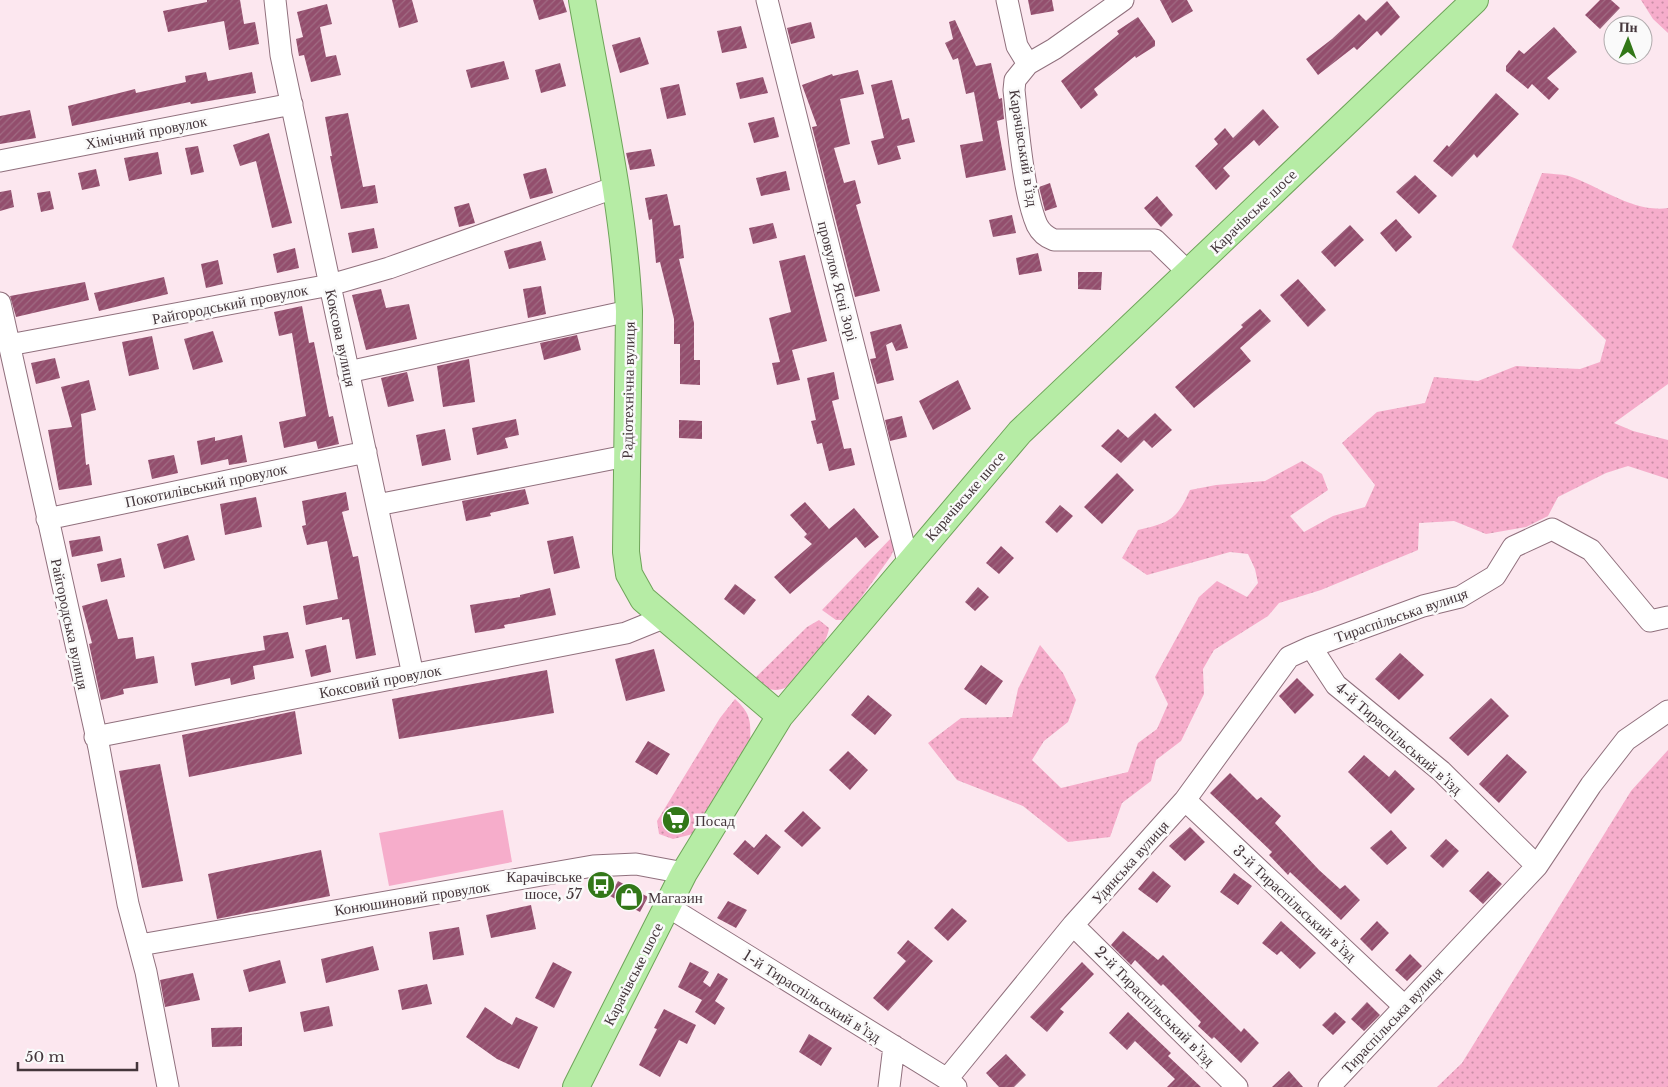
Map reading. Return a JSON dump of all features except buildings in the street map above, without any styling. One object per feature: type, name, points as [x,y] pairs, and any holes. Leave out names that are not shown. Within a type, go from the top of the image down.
[{"type":"main road","name":"Радіотехнічна вулиця","points":[[582,0],[623,231],[629,311],[626,456],[626,552],[629,574],[642,599],[662,618],[780,716]]},
{"type":"main road","name":"Карачівське шосе","points":[[576,1087],[684,873],[780,716],[908,562],[1020,432],[1475,0]]},
{"type":"street","name":"Коксова вулиця","points":[[274,0],[281,55],[413,674]]},
{"type":"street","name":"провулок Ясні Зорі","points":[[767,0],[908,562]]},
{"type":"street","points":[[1007,0],[1017,46],[1028,64],[1054,50],[1123,0]]},
{"type":"street","name":"Карачівський в’їзд","points":[[1028,64],[1015,80],[1014,90],[1028,192],[1037,225],[1045,236],[1054,240],[1155,240],[1188,272]]},
{"type":"street","name":"Хімічний провулок","points":[[0,161],[292,104]]},
{"type":"street","name":"Райгородський провулок","points":[[9,345],[330,285],[390,268],[616,188]]},
{"type":"street","name":"Райгородська вулиця","points":[[0,302],[95,737],[128,904],[140,945],[168,1087]]},
{"type":"street","points":[[348,372],[629,311]]},
{"type":"street","name":"Покотилівський провулок","points":[[47,519],[366,452]]},
{"type":"street","points":[[377,505],[626,456]]},
{"type":"street","name":"Тираспільська вулиця","points":[[1311,647],[1423,606],[1460,597],[1495,576],[1513,547],[1552,529],[1591,550],[1650,621],[1668,617]]},
{"type":"street","name":"Коксовий провулок","points":[[95,737],[626,632],[662,618]]},
{"type":"street","name":"Удянська вулиця","points":[[951,1083],[1073,924],[1185,800],[1289,657],[1311,647]]},
{"type":"street","name":"4-й Тираспільський в’їзд","points":[[1311,647],[1336,685],[1441,771],[1537,866]]},
{"type":"street","name":"Тираспільська вулиця","points":[[1330,1087],[1537,866],[1590,784],[1626,740],[1668,711]]},
{"type":"street","name":"3-й Тираспільський в’їзд","points":[[1185,800],[1404,1006]]},
{"type":"street","name":"Конюшиновий провулок","points":[[140,945],[593,866],[636,864],[684,873]]},
{"type":"street","name":"1-й Тираспільський в’їзд","points":[[667,906],[951,1083]]},
{"type":"street","name":"2-й Тираспільський в’їзд","points":[[1073,924],[1237,1087]]},
{"type":"street","points":[[889,1087],[894,1046]]},
{"type":"shaded area","points":[[1641,0],[1668,0],[1668,33],[1653,19],[1653,15],[1650,15]]},
{"type":"shaded area","points":[[1542,173],[1569,176],[1642,207],[1668,208],[1668,384],[1614,423],[1633,431],[1668,440],[1668,479],[1628,466],[1606,473],[1558,497],[1548,516],[1526,527],[1486,534],[1454,521],[1419,523],[1418,550],[1321,590],[1279,603],[1268,616],[1214,650],[1203,669],[1204,694],[1181,741],[1156,760],[1151,781],[1122,803],[1110,837],[1068,842],[1023,806],[957,780],[928,743],[961,718],[1012,717],[1018,689],[1040,645],[1063,673],[1076,700],[1068,722],[1044,741],[1032,760],[1061,788],[1128,772],[1138,743],[1157,729],[1168,704],[1155,677],[1199,597],[1217,581],[1247,597],[1258,583],[1255,569],[1248,554],[1230,552],[1147,575],[1122,558],[1138,530],[1171,519],[1181,508],[1190,490],[1216,485],[1265,481],[1302,461],[1322,474],[1328,490],[1290,516],[1304,532],[1333,516],[1365,507],[1375,485],[1342,443],[1377,412],[1425,403],[1434,377],[1478,381],[1516,366],[1580,369],[1600,362],[1606,340],[1512,247]]},
{"type":"shaded area","points":[[893,536],[896,544],[891,556],[845,620],[836,620],[822,610]]},
{"type":"shaded area","points":[[819,620],[829,628],[827,635],[812,663],[797,680],[789,686],[778,690],[766,688],[752,681],[807,627]]},
{"type":"shaded area","points":[[735,699],[749,718],[750,742],[693,834],[673,839],[659,834],[657,821],[720,718]]},
{"type":"shaded area","points":[[1668,750],[1668,1087],[1437,1087],[1462,1063],[1631,791]]},
{"type":"shaded area","points":[[503,810],[512,862],[389,886],[379,833]]},
{"type":"place","name":"Посад","points":[[676,820]]},
{"type":"place","name":"Карачівське шосе, 57","points":[[601,885]]},
{"type":"place","name":"Магазин","points":[[629,897]]}]
